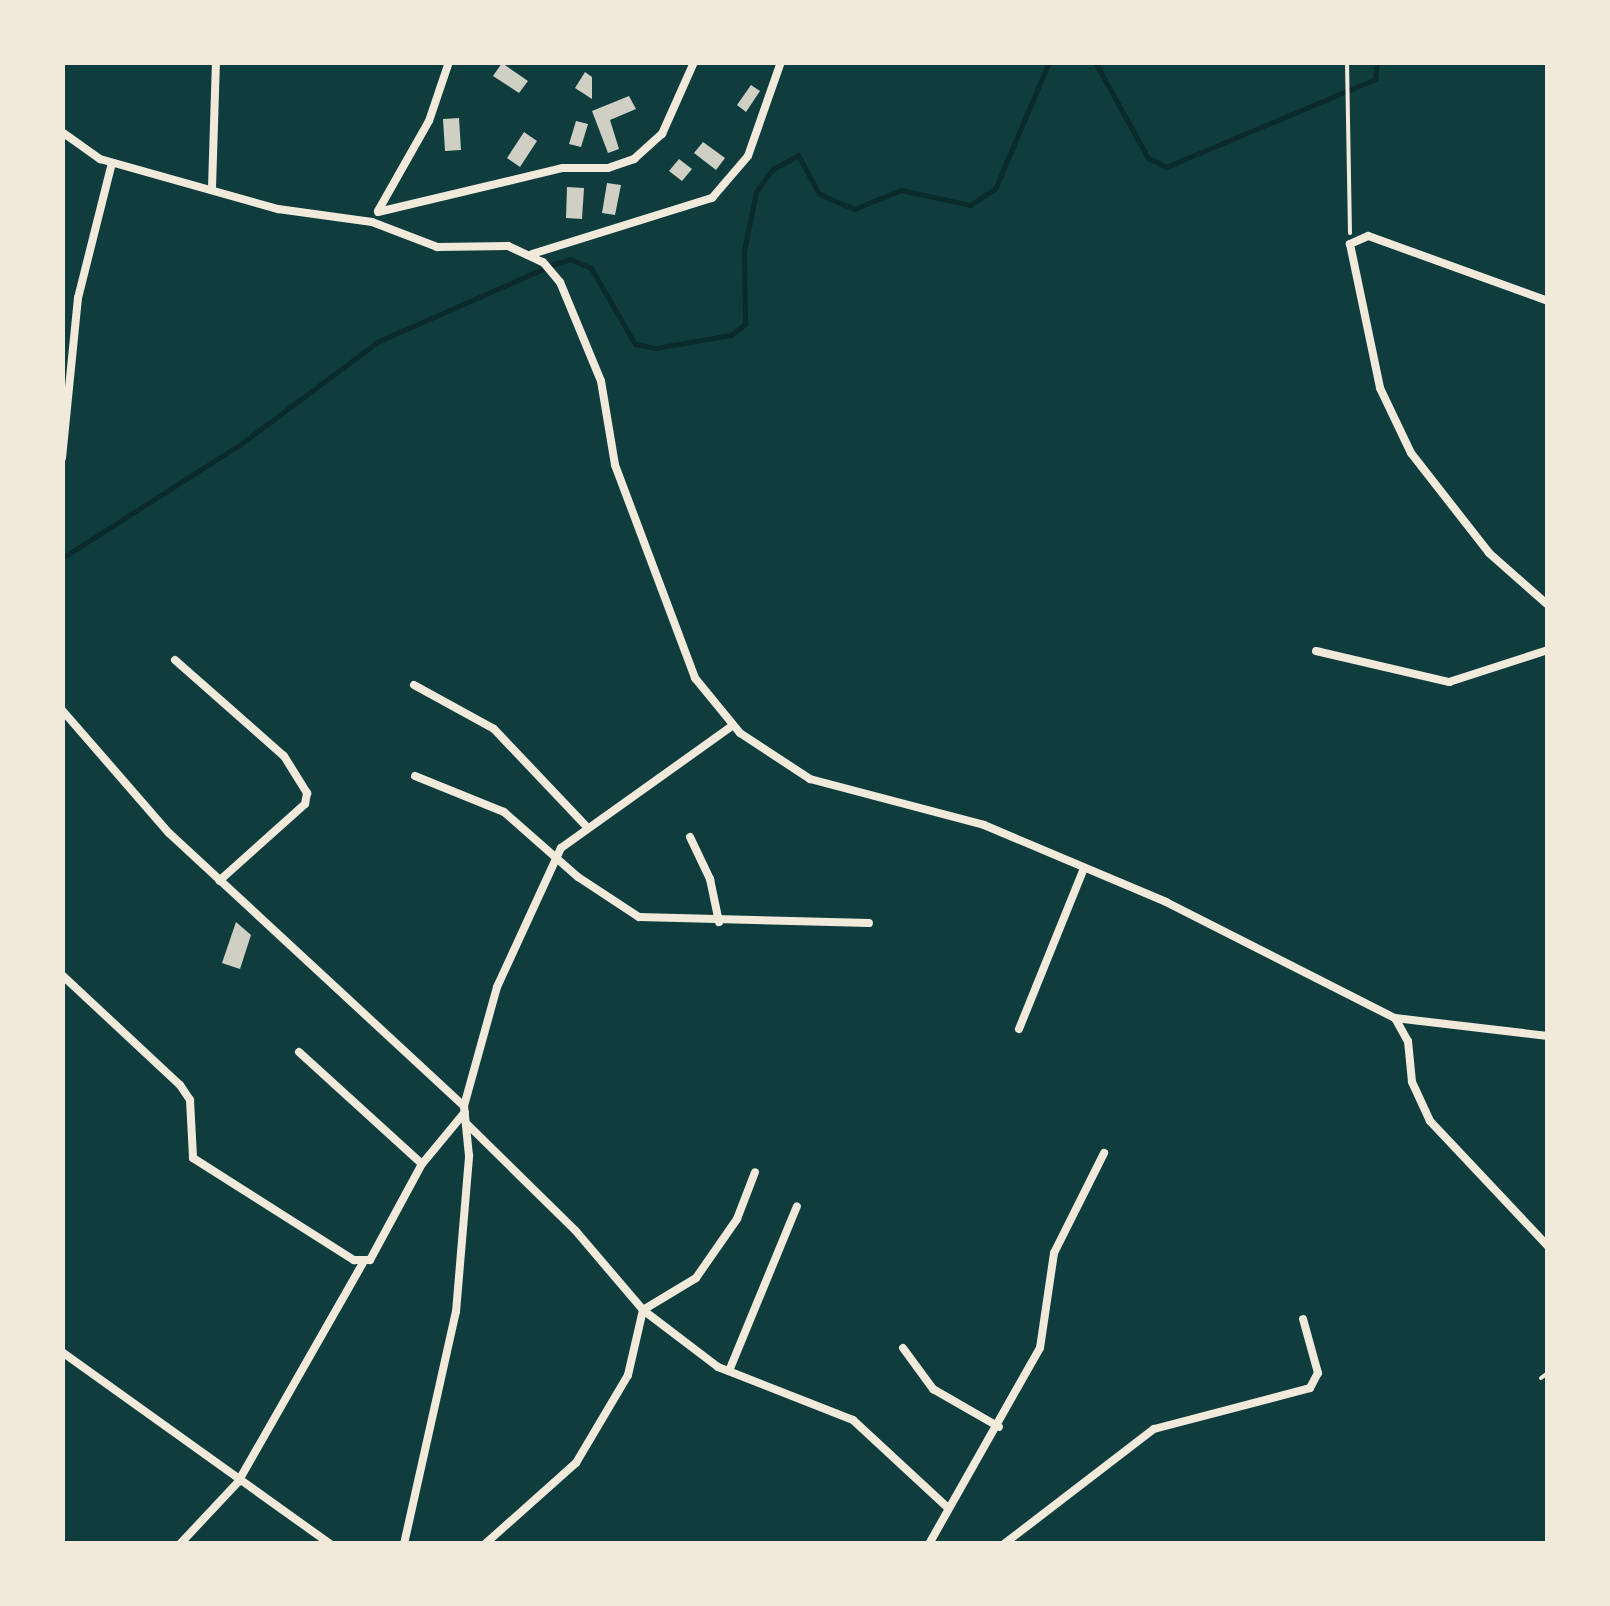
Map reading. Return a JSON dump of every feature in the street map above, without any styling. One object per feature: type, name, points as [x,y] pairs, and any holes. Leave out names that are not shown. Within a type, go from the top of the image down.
[{"type":"street","points":[[212,188],[216,62]]},
{"type":"street","points":[[372,222],[429,122],[449,62]]},
{"type":"street","points":[[378,212],[563,168],[608,168],[634,159],[662,134],[682,101],[694,62]]},
{"type":"street","points":[[532,254],[712,198],[748,156],[781,62]]},
{"type":"street","points":[[62,132],[112,163],[310,216],[372,222],[419,244],[508,246],[532,254],[560,282],[601,381],[615,466],[695,678],[732,726],[760,752],[810,779],[984,825],[1348,989],[1396,1018],[1548,1036]]},
{"type":"street","points":[[62,458],[78,298],[112,163]]},
{"type":"street","points":[[1548,301],[1368,236],[1350,244],[1357,302],[1380,388],[1411,453],[1490,553],[1548,605]]},
{"type":"street","points":[[1316,651],[1449,682],[1548,650]]},
{"type":"street","points":[[175,660],[284,756],[307,793],[304,804],[219,881]]},
{"type":"street","points":[[414,685],[503,736],[586,826]]},
{"type":"street","points":[[62,710],[219,881],[465,1109]]},
{"type":"street","points":[[404,1544],[456,1312],[465,1109],[496,988],[556,855],[586,826],[732,726]]},
{"type":"street","points":[[415,776],[504,812],[639,917],[869,923]]},
{"type":"street","points":[[690,838],[710,879],[719,922]]},
{"type":"street","points":[[1020,1029],[1084,868]]},
{"type":"street","points":[[62,976],[180,1085],[190,1100],[193,1158],[364,1263]]},
{"type":"street","points":[[1396,1018],[1408,1041],[1412,1082],[1430,1121],[1548,1246]]},
{"type":"street","points":[[299,1052],[422,1164]]},
{"type":"street","points":[[180,1544],[238,1482],[422,1164],[465,1109]]},
{"type":"street","points":[[466,1123],[575,1230],[643,1310],[728,1370],[852,1420],[946,1506]]},
{"type":"street","points":[[929,1544],[946,1506],[999,1427],[1040,1348],[1054,1253],[1104,1153]]},
{"type":"street","points":[[484,1544],[576,1464],[628,1375],[643,1310],[696,1278],[737,1219],[754,1172]]},
{"type":"street","points":[[728,1370],[797,1206]]},
{"type":"street","points":[[1004,1544],[1154,1430],[1310,1388],[1318,1373],[1303,1319]]},
{"type":"street","points":[[903,1348],[932,1389],[999,1427]]},
{"type":"street","points":[[62,1352],[238,1482],[330,1544]]},
{"type":"path","points":[[1347,62],[1350,244]]},
{"type":"path","points":[[1541,1378],[1548,1372]]},
{"type":"building","points":[[502,63],[528,81],[519,93],[493,76]]},
{"type":"building","points":[[585,72],[592,77],[592,99],[575,88]]},
{"type":"building","points":[[751,85],[760,91],[746,112],[737,105]]},
{"type":"building","points":[[629,96],[636,109],[610,120],[619,149],[608,153],[592,111]]},
{"type":"building","points":[[459,118],[461,150],[445,151],[443,119]]},
{"type":"building","points":[[576,121],[588,124],[581,147],[569,144]]},
{"type":"building","points":[[524,132],[537,141],[520,167],[507,158]]},
{"type":"building","points":[[703,142],[725,158],[716,170],[694,153]]},
{"type":"building","points":[[679,159],[692,169],[682,181],[669,171]]},
{"type":"building","points":[[607,183],[621,185],[615,215],[602,213]]},
{"type":"building","points":[[567,187],[584,188],[582,219],[566,218]]},
{"type":"building","points":[[236,922],[251,935],[240,969],[222,963]]},
{"type":"waterway","points":[[62,558],[238,446],[379,341],[554,264],[570,259],[591,268],[635,344],[656,348],[731,335],[745,324],[744,251],[756,192],[773,169],[798,155],[819,194],[854,209],[901,190],[970,205],[995,189],[1049,62]]},
{"type":"waterway","points":[[1095,62],[1148,158],[1166,167],[1375,79],[1377,62]]}]
